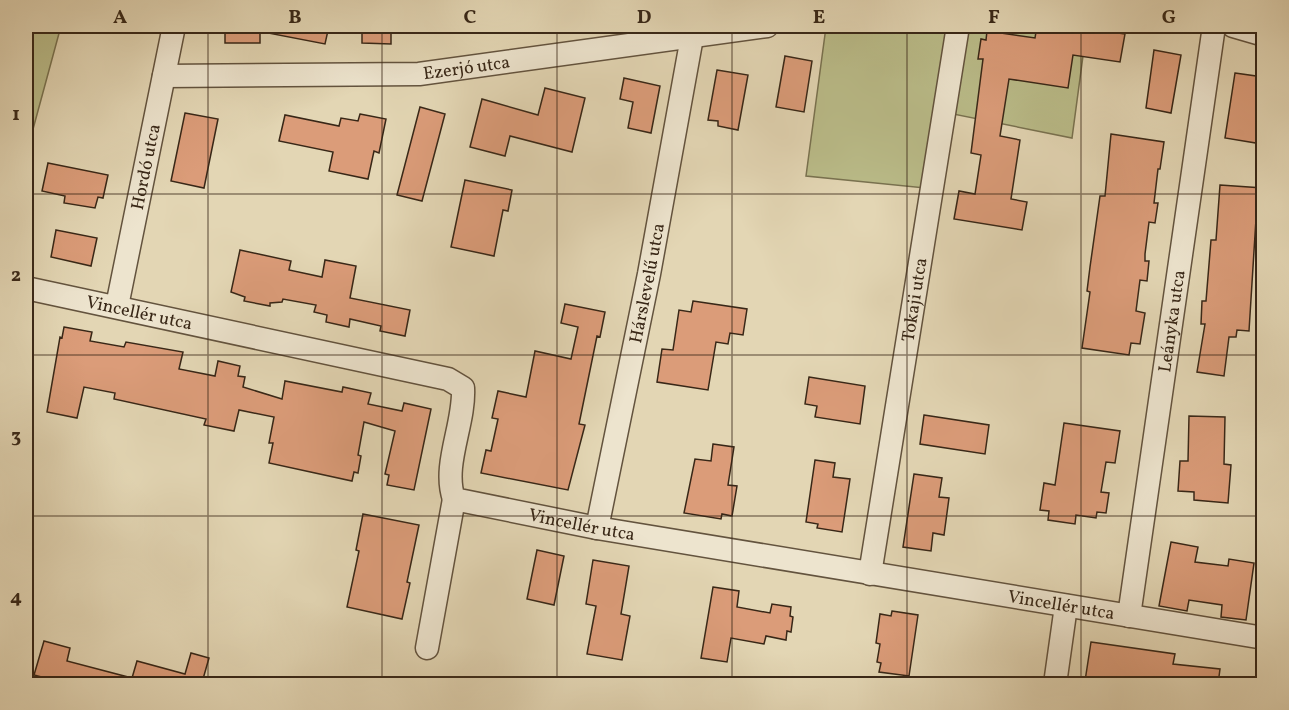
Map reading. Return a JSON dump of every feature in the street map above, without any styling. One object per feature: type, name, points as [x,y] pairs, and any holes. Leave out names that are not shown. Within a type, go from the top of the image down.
[{"type":"street","name":"Hordó utca","points":[[117,306],[174,26]]},
{"type":"street","name":"Ezerjó utca","points":[[164,76],[419,74],[767,26]]},
{"type":"street","name":"Tokaji utca","points":[[870,574],[958,26]]},
{"type":"street","name":"Leányka utca","points":[[1130,616],[1214,26]]},
{"type":"street","points":[[1233,26],[1263,35]]},
{"type":"street","name":"Hárslevelű utca","points":[[597,528],[649,274],[692,37]]},
{"type":"street","name":"Vincellér utca","points":[[26,288],[448,379],[463,388],[464,397],[449,485],[454,499],[597,528],[1263,638]]},
{"type":"street","points":[[427,648],[454,499]]},
{"type":"street","points":[[1055,684],[1066,606]]},
{"type":"green space","points":[[26,26],[61,26],[26,155]]},
{"type":"green space","points":[[952,26],[925,188],[806,176],[826,27]]},
{"type":"green space","points":[[966,26],[1087,26],[1072,138],[953,114]]},
{"type":"building","points":[[225,26],[260,26],[260,43],[225,43]]},
{"type":"building","points":[[269,26],[329,26],[325,44],[268,33]]},
{"type":"building","points":[[362,26],[391,26],[391,44],[362,43]]},
{"type":"building","points":[[1037,26],[1125,34],[1120,62],[1073,55],[1068,88],[1009,79],[1000,136],[1020,140],[1011,199],[1027,202],[1022,230],[954,219],[959,191],[975,194],[981,155],[971,153],[983,59],[978,59],[981,39],[986,40],[987,31],[1035,38]]},
{"type":"building","points":[[1154,50],[1181,55],[1171,113],[1146,108]]},
{"type":"building","points":[[785,56],[812,61],[804,112],[776,107]]},
{"type":"building","points":[[717,70],[748,75],[738,130],[718,126],[718,121],[708,120]]},
{"type":"building","points":[[1235,73],[1263,77],[1262,144],[1225,138]]},
{"type":"building","points":[[624,78],[660,86],[651,133],[628,128],[633,102],[620,99]]},
{"type":"building","points":[[545,88],[585,98],[572,152],[510,136],[505,156],[470,147],[482,99],[538,115]]},
{"type":"building","points":[[420,107],[445,114],[422,201],[397,195]]},
{"type":"building","points":[[185,113],[218,119],[204,188],[171,181]]},
{"type":"building","points":[[360,114],[386,119],[379,153],[374,151],[368,179],[329,171],[333,152],[279,141],[285,115],[339,126],[341,118],[358,121]]},
{"type":"building","points":[[1111,134],[1164,142],[1154,203],[1158,203],[1155,223],[1149,222],[1145,254],[1145,261],[1149,261],[1147,281],[1140,280],[1136,311],[1145,313],[1140,344],[1131,343],[1129,355],[1082,348],[1090,292],[1087,291],[1090,267],[1100,196],[1105,196]]},
{"type":"building","points":[[48,163],[108,175],[103,198],[98,197],[95,208],[64,203],[65,196],[42,191]]},
{"type":"building","points":[[465,180],[512,190],[508,211],[503,210],[494,256],[451,247]]},
{"type":"building","points":[[1220,185],[1263,188],[1263,220],[1256,219],[1249,331],[1237,330],[1236,337],[1229,337],[1224,376],[1197,372],[1205,324],[1201,324],[1202,301],[1206,301],[1211,240],[1216,240]]},
{"type":"building","points":[[56,230],[97,238],[91,266],[51,257]]},
{"type":"building","points":[[240,250],[291,261],[289,270],[322,277],[325,260],[356,266],[350,298],[410,310],[405,336],[380,331],[381,326],[350,319],[349,327],[326,322],[327,315],[314,312],[316,305],[283,299],[282,302],[270,303],[270,306],[244,301],[245,297],[231,292]]},
{"type":"building","points":[[693,301],[747,309],[743,335],[730,333],[728,344],[716,342],[708,390],[657,382],[662,349],[673,350],[679,310],[691,312]]},
{"type":"building","points":[[565,304],[605,312],[600,337],[597,336],[579,424],[585,425],[568,490],[481,473],[486,450],[491,451],[498,419],[492,418],[498,391],[526,397],[535,351],[571,359],[578,327],[561,323]]},
{"type":"building","points":[[64,327],[92,332],[90,341],[124,347],[126,342],[183,352],[179,369],[215,376],[218,361],[240,366],[238,376],[245,377],[243,387],[282,399],[285,381],[342,392],[343,387],[371,393],[368,404],[402,411],[404,403],[431,409],[414,490],[387,485],[389,475],[385,474],[395,431],[364,422],[358,455],[361,456],[358,473],[354,472],[352,481],[269,463],[273,443],[269,443],[274,417],[239,410],[234,431],[204,425],[206,419],[114,399],[115,393],[84,387],[77,418],[47,412],[60,337],[62,338]]},
{"type":"building","points":[[809,377],[865,386],[860,424],[815,417],[817,406],[805,404]]},
{"type":"building","points":[[924,415],[989,425],[985,454],[920,444]]},
{"type":"building","points":[[1189,416],[1225,417],[1224,464],[1231,465],[1228,503],[1194,500],[1194,492],[1178,491],[1180,461],[1188,461]]},
{"type":"building","points":[[1064,423],[1120,431],[1115,463],[1106,462],[1101,492],[1109,493],[1106,513],[1097,512],[1096,518],[1076,515],[1075,524],[1048,520],[1049,511],[1040,510],[1044,483],[1055,485]]},
{"type":"building","points":[[713,444],[734,447],[728,485],[737,486],[732,516],[722,514],[721,519],[684,513],[695,459],[711,461]]},
{"type":"building","points":[[815,460],[835,463],[833,477],[850,479],[842,532],[817,528],[818,524],[806,522]]},
{"type":"building","points":[[914,474],[942,478],[939,497],[949,498],[944,535],[933,533],[931,551],[903,547]]},
{"type":"building","points":[[363,514],[419,525],[402,619],[347,607],[359,551],[356,550]]},
{"type":"building","points":[[1171,542],[1198,547],[1195,562],[1228,566],[1229,559],[1254,563],[1246,620],[1221,617],[1222,605],[1189,600],[1187,611],[1159,606]]},
{"type":"building","points":[[537,550],[564,556],[554,605],[527,599]]},
{"type":"building","points":[[593,560],[629,566],[621,614],[630,616],[622,660],[587,654],[596,606],[586,604]]},
{"type":"building","points":[[713,587],[739,591],[737,607],[770,613],[772,604],[791,607],[790,616],[793,617],[791,632],[787,631],[786,640],[766,636],[764,644],[731,638],[727,662],[701,658]]},
{"type":"building","points":[[892,611],[918,615],[909,676],[879,672],[881,663],[877,662],[880,644],[876,643],[880,614],[891,616]]},
{"type":"building","points":[[44,641],[70,648],[67,661],[132,678],[137,661],[185,674],[191,653],[209,658],[203,679],[204,684],[68,684],[34,675]]},
{"type":"building","points":[[1091,642],[1175,654],[1173,664],[1220,669],[1218,684],[1111,684],[1085,681]]}]
